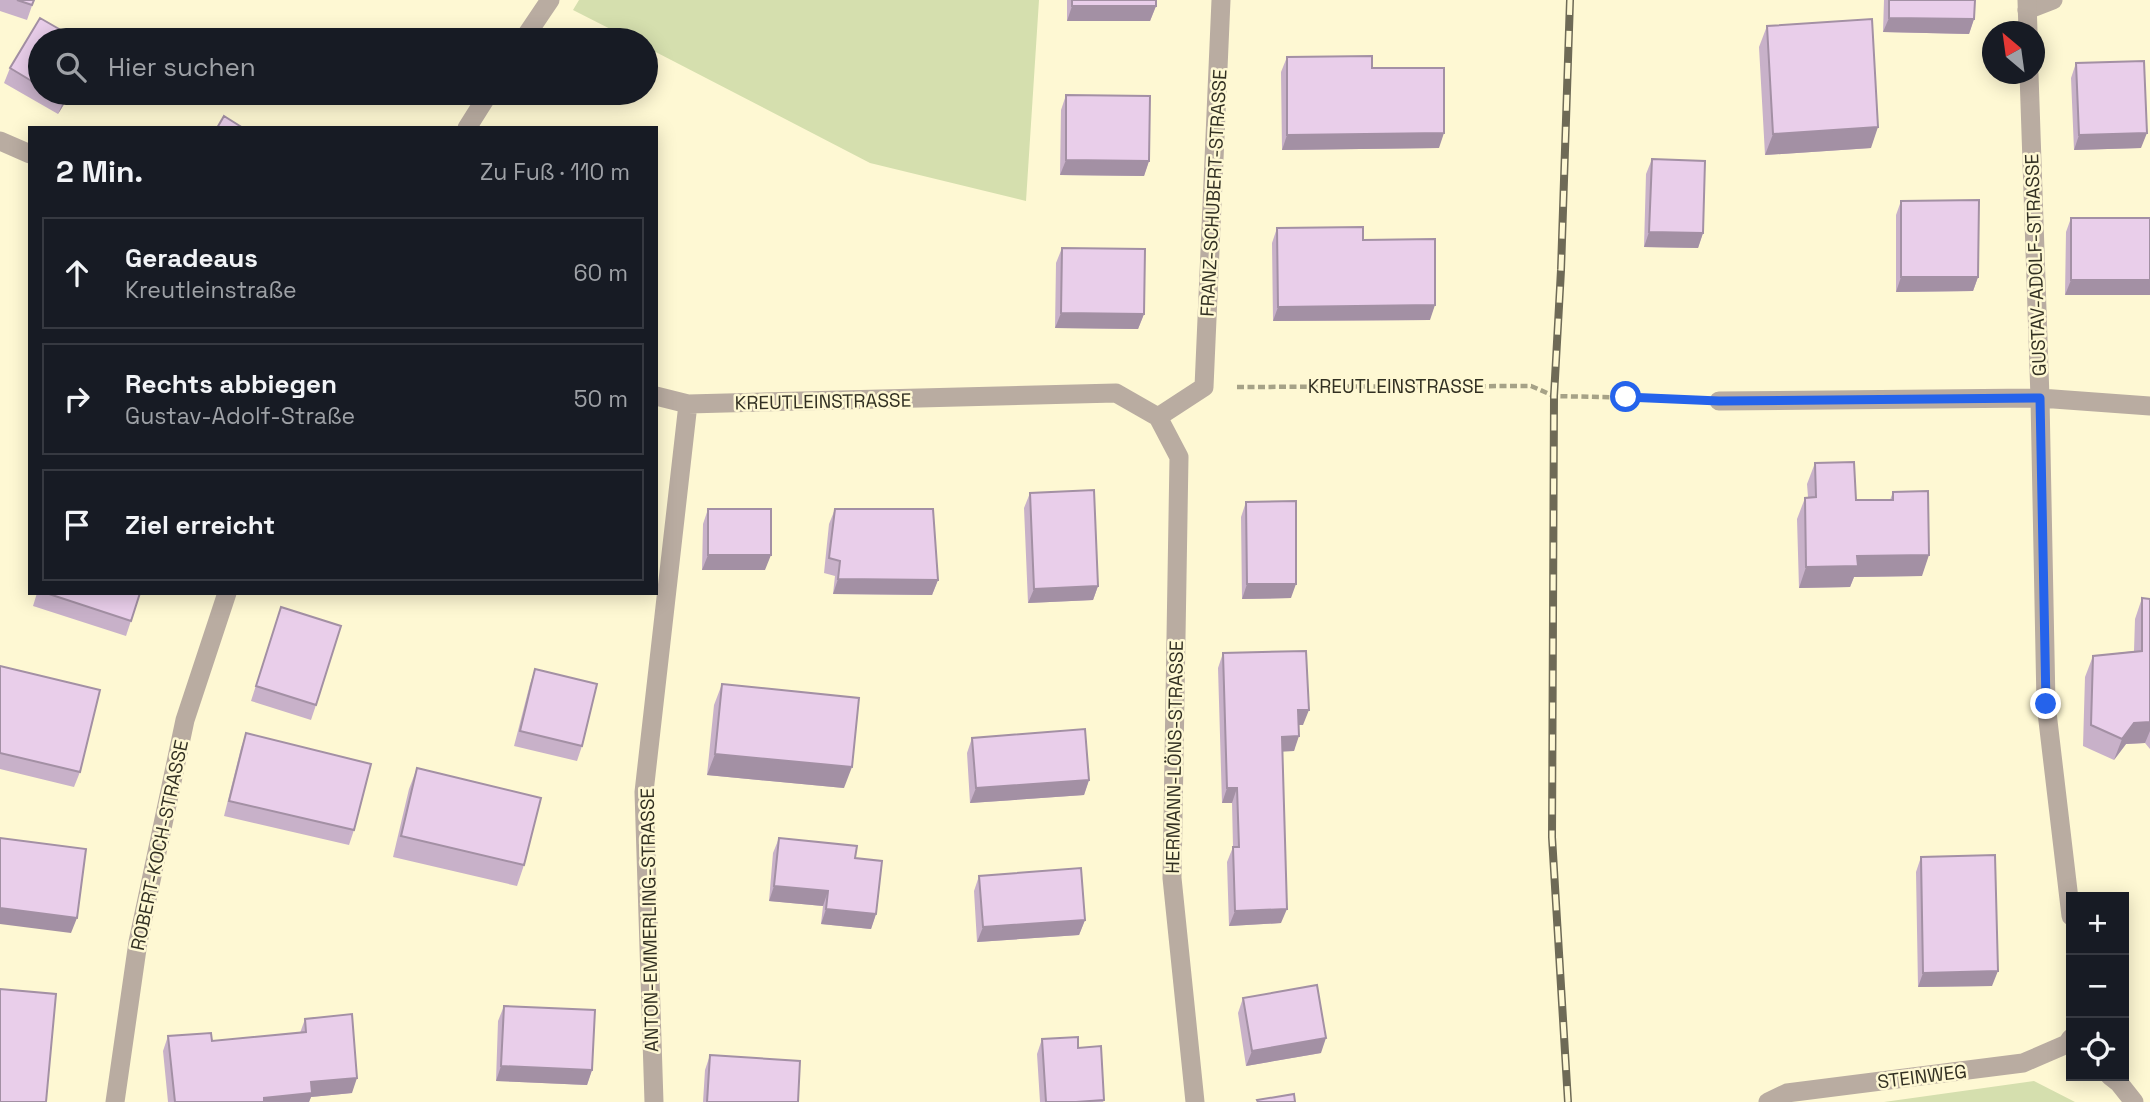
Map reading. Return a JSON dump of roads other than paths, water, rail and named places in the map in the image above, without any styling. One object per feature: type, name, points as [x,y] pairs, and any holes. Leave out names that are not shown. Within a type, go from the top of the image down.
[{"type":"street","points":[[531,28],[550,0]]},
{"type":"street","name":"FRANZ-SCHUBERT-STRASSE","points":[[1158,417],[1205,387],[1221,0]]},
{"type":"street","points":[[2027,5],[2053,0]]},
{"type":"street","name":"GUSTAV-ADOLF-STRASSE","points":[[2029,84],[2040,398],[2046,704],[2068,892]]},
{"type":"street","points":[[468,126],[481,105]]},
{"type":"street","points":[[0,141],[28,153]]},
{"type":"street","name":"KREUTLEINSTRASSE","points":[[658,397],[688,404],[1116,393],[1158,417]]},
{"type":"street","points":[[1719,401],[2040,398],[2150,406]]},
{"type":"street","name":"ANTON-EMMERLING-STRASSE","points":[[653,1102],[645,792],[688,404]]},
{"type":"street","name":"HERMANN-LÖNS-STRASSE","points":[[1158,417],[1179,457],[1172,878],[1195,1102]]},
{"type":"street","name":"ROBERT-KOCH-STRASSE","points":[[115,1102],[138,942],[185,720],[227,595]]},
{"type":"street","name":"STEINWEG","points":[[1768,1102],[1787,1093],[2023,1063],[2066,1045]]},
{"type":"street","points":[[2116,1081],[2134,1102]]},
{"type":"railway","points":[[1568,1102],[1552,837],[1554,396],[1570,0]]}]
